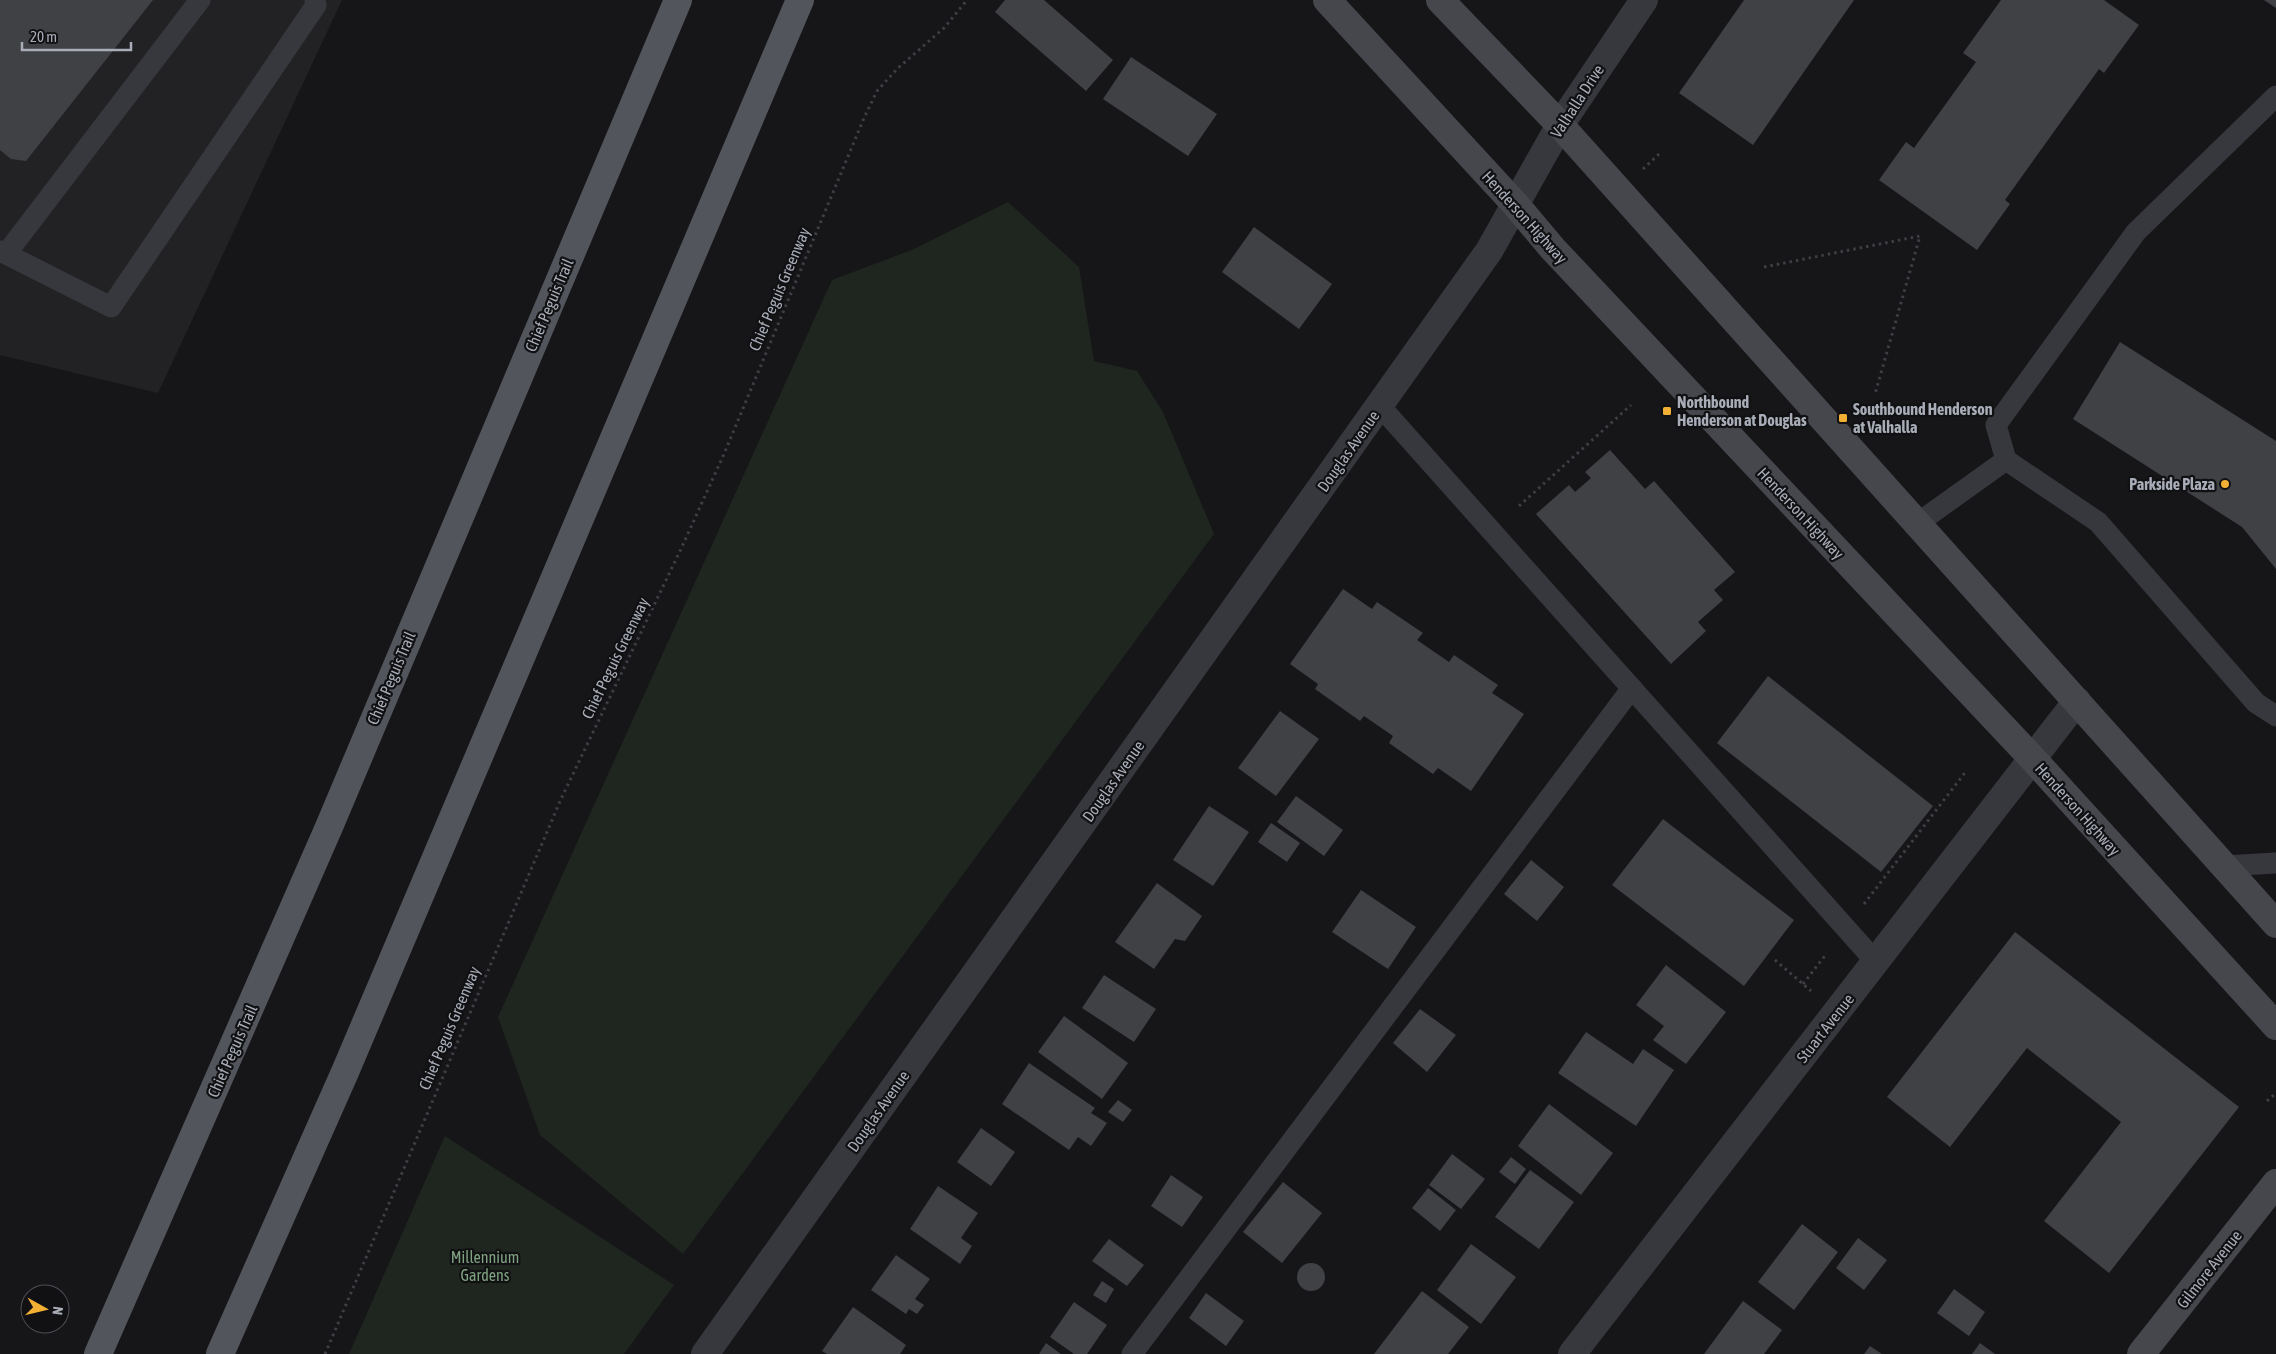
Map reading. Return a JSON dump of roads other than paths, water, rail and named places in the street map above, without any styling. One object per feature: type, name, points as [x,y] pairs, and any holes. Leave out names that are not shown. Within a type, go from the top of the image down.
[{"type":"main road","name":"Chief Peguis Trail","points":[[98,1354],[329,827],[678,0]]},
{"type":"main road","name":"Henderson Highway","points":[[1327,0],[1516,204],[1553,249],[2033,759],[2276,1026]]},
{"type":"main road","points":[[1440,0],[1560,126],[2276,924]]},
{"type":"main road","points":[[220,1354],[345,1072],[799,4]]},
{"type":"main road","name":"Gilmore Avenue","points":[[2141,1354],[2276,1183]]},
{"type":"street","name":"Valhalla Drive","points":[[1516,204],[1560,126],[1644,0]]},
{"type":"street","name":"Douglas Avenue","points":[[706,1354],[1380,406],[1489,251],[1516,204]]},
{"type":"street","name":"Stuart Avenue","points":[[1572,1354],[2077,701]]},
{"type":"lane","points":[[200,0],[3,252],[111,307],[316,5],[315,0]]},
{"type":"lane","points":[[2276,96],[2136,232],[1996,425],[2006,460],[2098,522],[2256,703],[2276,716]]},
{"type":"lane","points":[[1380,406],[1876,962]]},
{"type":"lane","points":[[1918,523],[2006,460]]},
{"type":"lane","points":[[1132,1354],[1632,688]]},
{"type":"lane","points":[[2224,866],[2276,863]]},
{"type":"place","name":"Northbound Henderson at Douglas","points":[[1667,411]]},
{"type":"place","name":"Southbound Henderson at Valhalla","points":[[1843,418]]},
{"type":"place","name":"Parkside Plaza","points":[[2225,484]]},
{"type":"park label","name":"Millennium Gardens","points":[[485,1266]]}]
